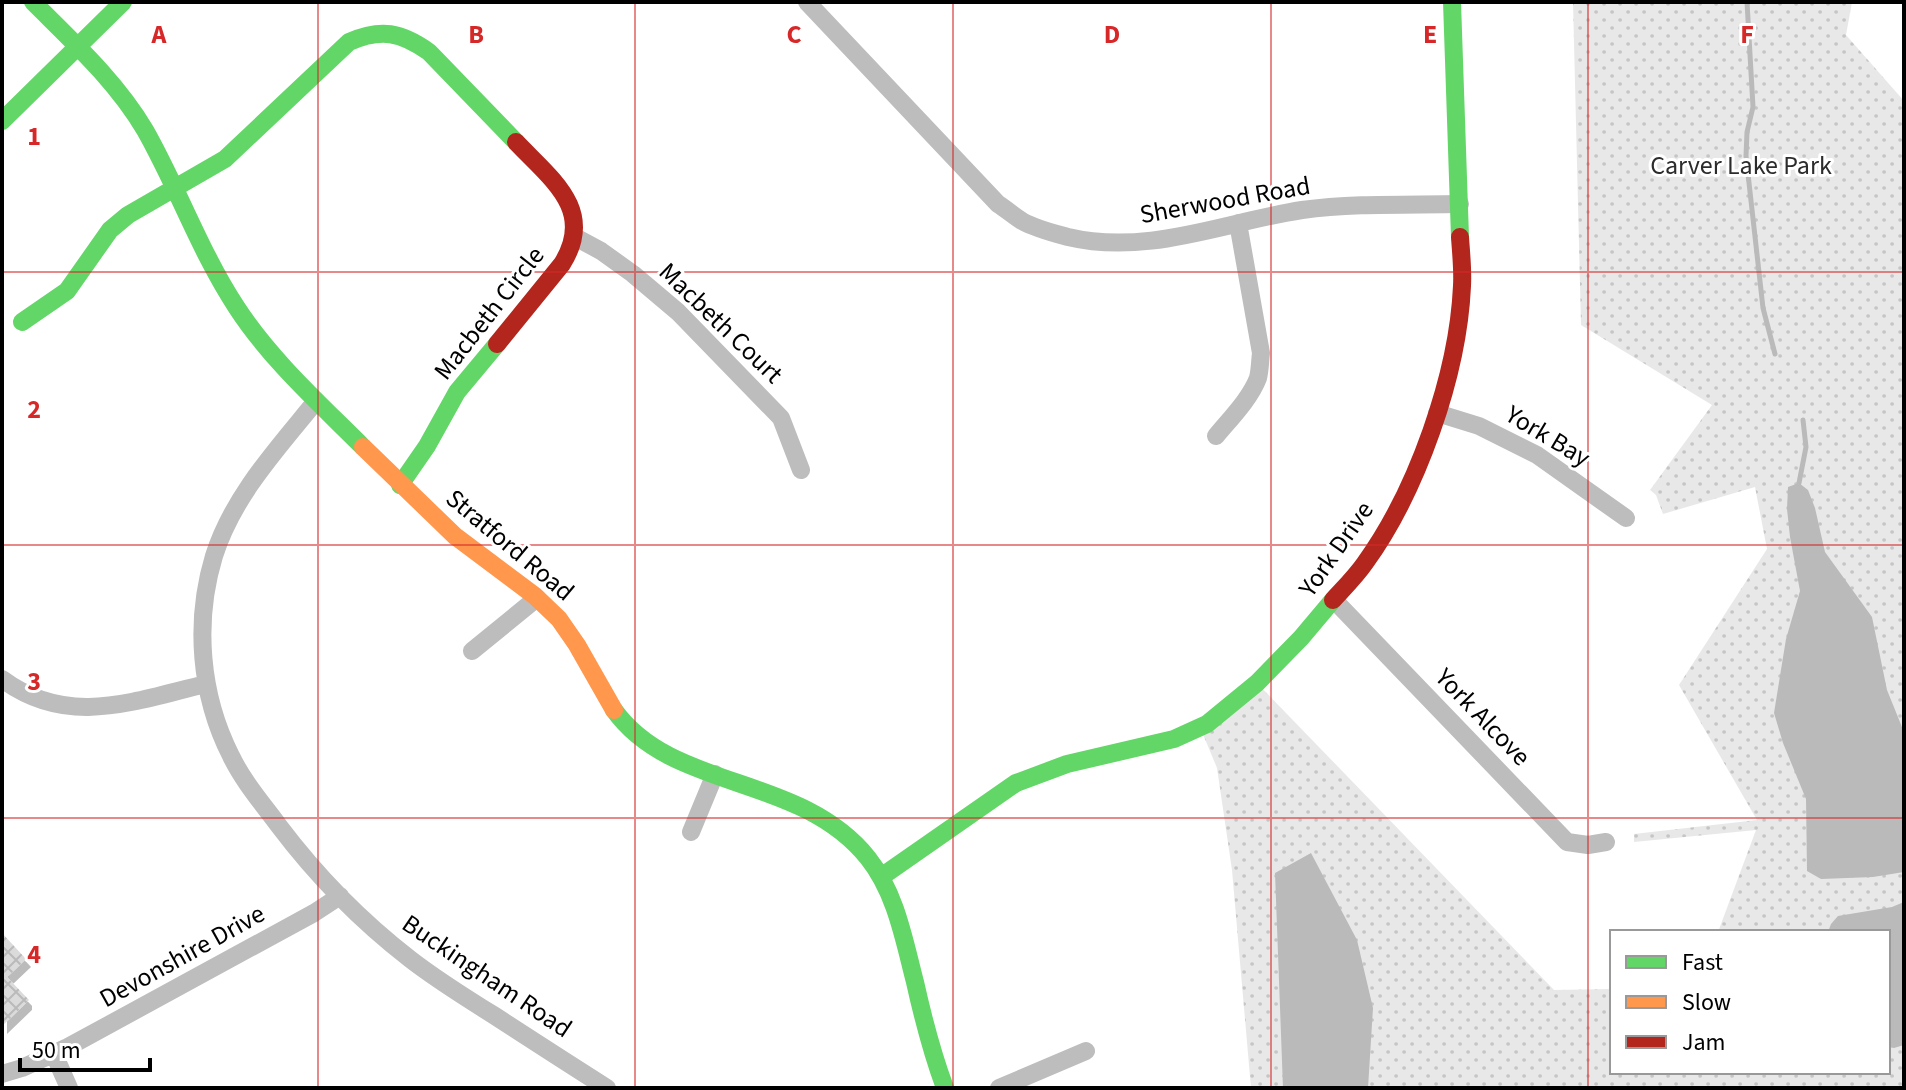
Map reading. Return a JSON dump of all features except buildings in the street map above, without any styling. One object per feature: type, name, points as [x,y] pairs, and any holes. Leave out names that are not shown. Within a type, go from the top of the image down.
[{"type":"street","name":"Stratford Road","points":[[33,2],[119,91],[144,129],[227,291],[275,358],[400,485],[456,536],[537,598],[560,620],[610,704],[628,727],[670,757],[795,803],[826,818],[848,836],[881,877],[897,912],[945,1088]]},
{"type":"street","points":[[2,121],[123,2]]},
{"type":"street","name":"Sherwood Road","points":[[807,2],[998,204],[1023,222],[1050,233],[1080,240],[1144,243],[1303,210],[1460,204]]},
{"type":"street","name":"York Drive","points":[[881,877],[1016,783],[1067,764],[1174,739],[1207,724],[1257,683],[1335,601],[1365,563],[1391,521],[1417,468],[1437,413],[1458,325],[1462,285],[1452,2]]},
{"type":"street","name":"Macbeth Circle","points":[[22,322],[67,291],[110,230],[128,215],[225,159],[349,42],[363,35],[385,32],[413,40],[429,52],[555,183],[566,197],[574,217],[575,237],[562,264],[457,392],[427,446],[400,485]]},
{"type":"street","points":[[1216,436],[1257,382],[1260,369],[1261,353],[1238,223]]},
{"type":"street","name":"Macbeth Court","points":[[575,237],[633,274],[678,312],[781,418],[801,470]]},
{"type":"street","name":"Buckingham Road","points":[[316,401],[241,499],[214,557],[206,589],[203,625],[206,684],[231,758],[314,870],[377,932],[441,982],[594,1085]]},
{"type":"street","name":"York Bay","points":[[1437,413],[1479,426],[1537,455],[1626,518]]},
{"type":"street","points":[[472,651],[537,598]]},
{"type":"street","name":"York Alcove","points":[[1335,601],[1567,842],[1588,845],[1606,842]]},
{"type":"street","points":[[2,679],[34,698],[85,708],[113,705],[206,684]]},
{"type":"street","points":[[691,832],[715,774]]},
{"type":"street","name":"Devonshire Drive","points":[[2,1074],[54,1054],[340,896]]},
{"type":"street","points":[[999,1088],[1086,1051]]},
{"type":"street","points":[[54,1054],[69,1088]]},
{"type":"green space","name":"Carver Lake Park","points":[[1573,2],[1852,2],[1846,35],[1904,101],[1904,1088],[1251,1088],[1232,870],[1217,768],[1200,727],[1257,683],[1554,990],[1610,989],[1610,1074],[1890,1074],[1890,930],[1719,930],[1756,830],[1634,842],[1634,834],[1757,820],[1679,685],[1767,549],[1755,487],[1663,514],[1656,495],[1650,490],[1712,405],[1581,325]]},
{"type":"shaded area","points":[[1799,483],[1808,490],[1815,508],[1825,552],[1872,617],[1887,690],[1904,732],[1904,872],[1821,879],[1807,871],[1806,799],[1774,713],[1786,639],[1800,591],[1787,509],[1788,487]]},
{"type":"shaded area","points":[[1311,853],[1357,940],[1373,1008],[1368,1088],[1283,1088],[1275,873]]},
{"type":"shaded area","points":[[1904,902],[1904,1045],[1894,1048],[1890,1047],[1890,930],[1829,930],[1838,916],[1892,907]]},
{"type":"waterway","points":[[1747,2],[1753,107],[1747,132],[1746,156],[1763,308],[1775,354]]},
{"type":"waterway","points":[[1799,483],[1806,447],[1803,420]]},
{"type":"traffic: fast","points":[[33,2],[93,63],[134,112],[212,265],[250,327],[296,380],[363,447]]},
{"type":"traffic: fast","points":[[2,121],[123,2]]},
{"type":"traffic: fast","points":[[1452,2],[1460,237]]},
{"type":"traffic: fast","points":[[22,322],[67,291],[110,230],[128,215],[225,159],[349,42],[381,34],[409,40],[429,52],[516,142]]},
{"type":"traffic: fast","points":[[400,485],[427,446],[457,392],[497,344]]},
{"type":"traffic: fast","points":[[881,877],[1016,783],[1067,764],[1174,739],[1207,724],[1257,683],[1333,600]]},
{"type":"traffic: fast","points":[[614,710],[639,736],[669,756],[808,811],[840,831],[868,858],[886,886],[898,917],[945,1088]]},
{"type":"traffic: slow","points":[[363,447],[455,536],[535,596],[559,619],[614,710]]},
{"type":"traffic: jam","points":[[497,344],[562,264],[571,245],[574,227],[572,211],[565,197],[516,142]]},
{"type":"traffic: jam","points":[[1333,600],[1361,568],[1384,534],[1402,502],[1432,431],[1459,321],[1462,280],[1460,237]]}]
